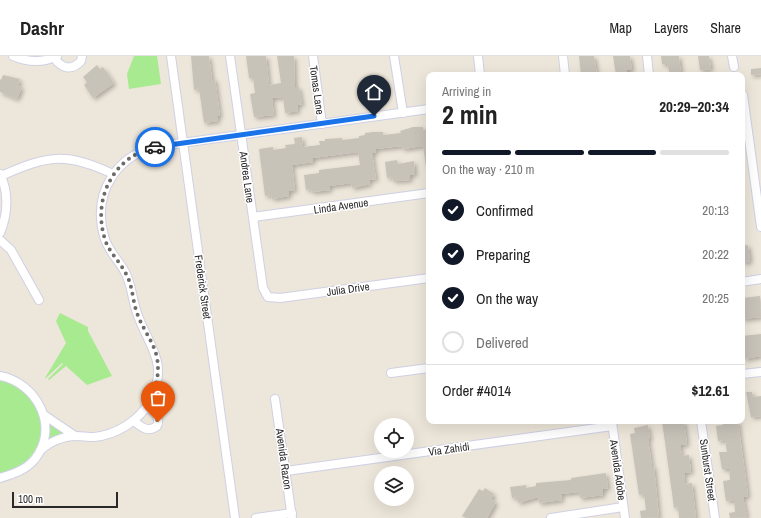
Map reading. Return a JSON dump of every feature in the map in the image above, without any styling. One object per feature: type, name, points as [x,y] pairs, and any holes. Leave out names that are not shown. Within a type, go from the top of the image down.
[{"type":"street","points":[[13,56],[34,61],[56,57],[61,65],[69,68],[78,65],[82,56]]},
{"type":"street","name":"Frederick Street","points":[[171,56],[235,518]]},
{"type":"street","name":"Andrea Lane","points":[[230,56],[240,135],[263,288],[268,297]]},
{"type":"street","name":"Tomas Lane","points":[[313,56],[322,124]]},
{"type":"street","points":[[394,56],[403,113]]},
{"type":"street","points":[[478,56],[480,72]]},
{"type":"street","points":[[563,56],[565,72]]},
{"type":"street","points":[[647,56],[649,72]]},
{"type":"street","points":[[732,56],[734,67]]},
{"type":"street","points":[[40,451],[54,442],[75,436],[93,437],[110,434],[134,420],[147,406],[153,394],[157,379],[156,355],[136,311],[128,278],[107,244],[102,227],[101,206],[106,189],[113,174],[122,162],[140,151],[183,143],[426,109]]},
{"type":"street","points":[[745,110],[761,226]]},
{"type":"street","points":[[0,233],[7,207],[1,175],[37,161],[62,158],[78,160],[113,174]]},
{"type":"street","name":"Linda Avenue","points":[[253,218],[426,193]]},
{"type":"street","points":[[0,240],[11,250],[39,300]]},
{"type":"street","name":"Julia Drive","points":[[268,297],[280,298],[426,278]]},
{"type":"street","points":[[745,282],[761,279]]},
{"type":"street","points":[[391,373],[426,368]]},
{"type":"street","points":[[745,374],[761,372]]},
{"type":"street","points":[[0,376],[16,381],[25,386],[36,399],[44,415],[44,433],[40,451],[35,459],[24,468],[0,478]]},
{"type":"street","name":"Avenida Razon","points":[[275,399],[292,516]]},
{"type":"street","points":[[134,420],[148,430],[157,426],[158,418],[147,406]]},
{"type":"street","points":[[44,415],[75,436]]},
{"type":"street","name":"Via Zahidi","points":[[286,471],[612,424]]},
{"type":"street","name":"Avenida Adobe","points":[[612,424],[625,518]]},
{"type":"street","name":"Sunburst Street","points":[[701,424],[715,518]]},
{"type":"street","points":[[551,518],[623,507]]},
{"type":"street","points":[[256,518],[292,516]]},
{"type":"green space","points":[[134,56],[157,56],[161,84],[129,89],[127,74]]},
{"type":"green space","points":[[60,313],[88,327],[88,331],[112,376],[87,385],[66,366],[49,380],[48,379],[63,364],[62,363],[45,378],[66,343],[56,321]]},
{"type":"green space","points":[[0,380],[18,387],[30,398],[38,412],[41,427],[39,442],[31,456],[18,467],[0,473]]},
{"type":"green space","points":[[48,423],[63,432],[63,435],[47,441]]},
{"type":"building","points":[[191,56],[209,56],[212,79],[215,79],[220,116],[217,116],[218,121],[204,123],[199,89],[194,90]]},
{"type":"building","points":[[246,56],[266,56],[269,85],[281,83],[277,56],[294,56],[295,87],[299,87],[302,104],[297,105],[298,111],[285,113],[283,97],[272,98],[274,115],[254,117],[250,94],[255,93],[253,78],[249,78]]},
{"type":"building","points":[[579,56],[594,56],[597,72],[581,72]]},
{"type":"building","points":[[613,56],[630,56],[632,70],[627,70],[627,72],[616,72]]},
{"type":"building","points":[[661,56],[679,56],[681,72],[669,72],[667,64],[662,64]]},
{"type":"building","points":[[698,56],[709,56],[711,69],[700,70]]},
{"type":"building","points":[[97,65],[100,69],[103,67],[114,83],[93,98],[84,85],[87,82],[83,77]]},
{"type":"building","points":[[761,68],[761,74],[751,75],[751,69]]},
{"type":"building","points":[[3,75],[20,79],[18,86],[22,87],[17,99],[0,92],[0,79],[1,80]]},
{"type":"building","points":[[413,127],[423,127],[423,130],[426,130],[426,167],[423,146],[403,149],[402,146],[375,149],[376,153],[372,153],[376,179],[369,180],[370,184],[352,188],[351,183],[329,186],[330,190],[312,192],[311,189],[306,190],[304,175],[319,173],[319,170],[360,165],[358,152],[313,158],[313,162],[292,165],[295,190],[289,191],[289,196],[272,199],[271,195],[265,196],[259,149],[273,147],[273,150],[286,148],[285,145],[295,144],[294,138],[302,137],[303,147],[320,145],[319,141],[325,141],[325,139],[342,138],[342,140],[359,138],[359,136],[365,135],[365,133],[383,132],[383,135],[401,133],[400,131]]},
{"type":"building","points":[[397,160],[398,164],[414,161],[415,174],[410,175],[410,180],[393,181],[392,177],[387,178],[385,162]]},
{"type":"building","points":[[748,245],[750,261],[745,262],[745,246]]},
{"type":"building","points":[[760,296],[761,317],[745,319],[745,298]]},
{"type":"building","points":[[761,334],[761,356],[745,359],[745,336]]},
{"type":"building","points":[[746,392],[752,392],[753,397],[761,396],[761,416],[751,417]]},
{"type":"building","points":[[662,424],[684,424],[687,444],[680,445],[682,456],[689,455],[691,472],[684,473],[685,484],[692,483],[696,518],[679,518],[678,507],[674,508]]},
{"type":"building","points":[[738,424],[748,496],[743,497],[747,517],[730,518],[729,513],[735,512],[734,500],[726,501],[723,481],[730,480],[729,469],[722,469],[719,452],[727,452],[725,440],[718,441],[716,426]]},
{"type":"building","points":[[648,425],[650,439],[648,439],[652,466],[654,466],[659,517],[641,518],[640,511],[646,510],[644,494],[639,495],[630,434],[635,433],[634,428]]},
{"type":"building","points":[[606,473],[608,488],[603,489],[603,495],[580,498],[579,492],[561,494],[562,500],[539,503],[538,497],[518,503],[517,497],[512,498],[510,487],[526,485],[526,488],[536,486],[536,483],[571,480],[571,478]]},
{"type":"building","points":[[485,488],[494,494],[491,499],[496,502],[487,518],[466,518],[462,516],[479,489],[483,491]]},
{"type":"way so far","points":[[155,147],[134,154],[122,162],[117,168],[103,197],[100,214],[107,244],[128,278],[134,296],[136,311],[151,341],[156,355],[158,370],[156,387],[147,406],[158,418],[158,422]]},
{"type":"route","points":[[155,147],[374,116]]}]
